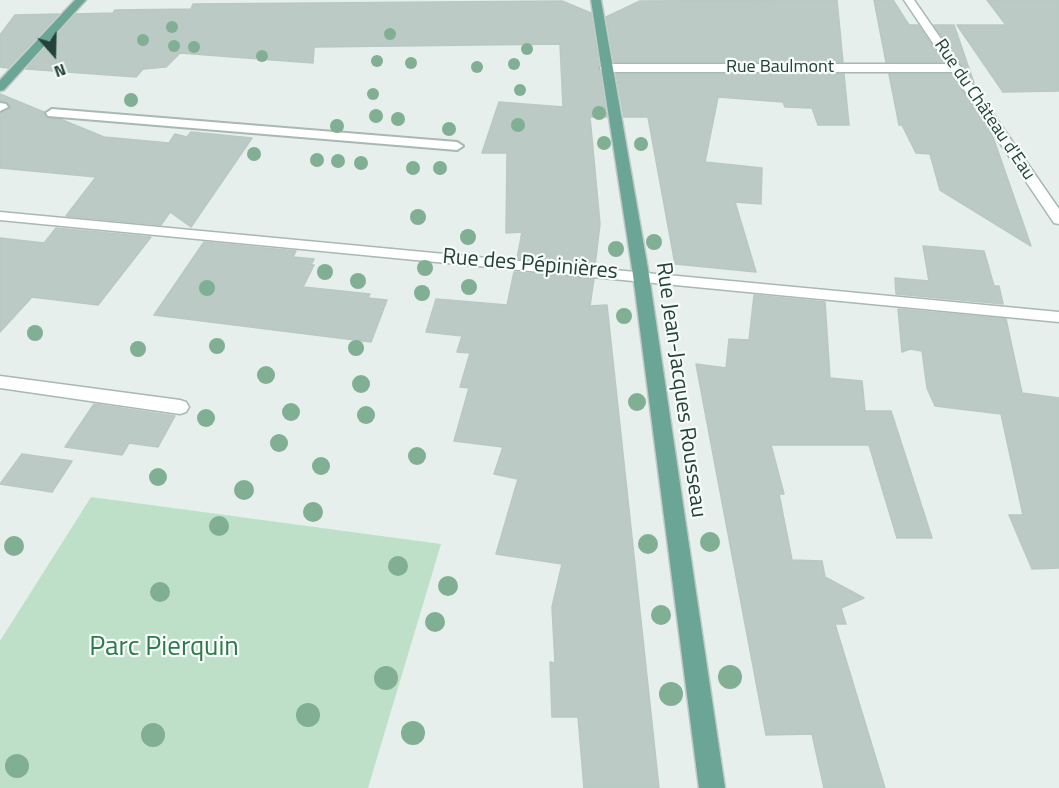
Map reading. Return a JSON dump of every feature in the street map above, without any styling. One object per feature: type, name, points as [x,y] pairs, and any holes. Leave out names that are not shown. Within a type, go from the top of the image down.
[{"type":"main road","points":[[0,87],[81,0]]},
{"type":"main road","name":"Rue Jean-Jacques Rousseau","points":[[596,0],[641,275],[712,788]]},
{"type":"street","name":"Rue du Château d'Eau","points":[[909,0],[1059,220]]},
{"type":"street","name":"Rue Baulmont","points":[[606,68],[954,68]]},
{"type":"street","name":"Rue des Pépinières","points":[[0,216],[641,275],[1059,317]]},
{"type":"street","points":[[0,382],[180,407]]},
{"type":"lane","points":[[52,113],[457,146]]},
{"type":"green space","name":"Parc Pierquin","points":[[91,497],[441,544],[368,788],[0,788],[0,641]]},
{"type":"building","points":[[837,0],[843,62],[614,62],[606,17],[640,1]]},
{"type":"building","points":[[874,0],[893,0],[909,25],[918,25],[943,62],[886,62]]},
{"type":"building","points":[[987,0],[1059,0],[1059,91],[1003,92],[957,25],[1006,25]]},
{"type":"building","points":[[562,1],[591,13],[607,117],[590,117],[600,224],[595,266],[517,259],[522,232],[506,233],[507,153],[482,153],[499,102],[563,107],[560,44],[314,47],[313,63],[180,53],[166,67],[143,69],[136,77],[26,69],[76,14],[113,13],[115,10],[191,9],[193,4]]},
{"type":"building","points":[[59,14],[8,68],[0,67],[0,35],[15,15]]},
{"type":"building","points":[[934,25],[954,25],[974,83]]},
{"type":"building","points":[[616,74],[844,74],[849,125],[818,125],[812,108],[785,107],[783,102],[718,97],[705,162],[762,168],[761,204],[735,202],[756,272],[675,264],[648,117],[624,117]]},
{"type":"building","points":[[889,74],[951,74],[993,137],[1031,246],[940,190],[930,154],[916,153],[902,125],[899,125]]},
{"type":"building","points":[[0,94],[44,112],[48,118],[60,119],[104,137],[169,143],[175,134],[187,137],[191,132],[252,138],[191,227],[170,212],[161,225],[66,216],[96,177],[0,168],[0,113],[10,108],[8,103],[0,101]]},
{"type":"building","points":[[56,228],[151,237],[98,305],[32,297],[0,332],[0,238],[44,243]]},
{"type":"building","points":[[204,242],[296,251],[293,257],[314,259],[311,265],[314,265],[303,287],[370,294],[368,298],[387,300],[371,342],[154,315]]},
{"type":"building","points":[[923,246],[984,251],[994,286],[999,286],[1003,304],[896,294],[895,278],[929,281]]},
{"type":"building","points":[[514,272],[594,279],[590,306],[607,305],[659,788],[584,788],[578,717],[552,717],[550,662],[555,663],[552,607],[562,564],[496,554],[518,479],[494,474],[503,447],[454,441],[469,388],[460,387],[470,353],[457,352],[462,336],[426,332],[436,299],[507,305]]},
{"type":"building","points":[[754,295],[825,302],[830,378],[862,381],[865,411],[891,411],[932,538],[897,538],[869,445],[771,445],[784,494],[779,494],[792,560],[822,561],[825,577],[864,598],[841,608],[846,624],[835,624],[885,788],[824,788],[812,734],[766,735],[696,364],[726,368],[729,339],[749,340]]},
{"type":"building","points":[[898,309],[1006,319],[1022,393],[1059,398],[1059,568],[1032,569],[1009,515],[1023,515],[1001,414],[935,406],[927,388],[922,351],[910,349],[902,352]]},
{"type":"building","points":[[94,404],[175,416],[158,447],[129,443],[122,455],[65,447]]},
{"type":"building","points":[[22,454],[72,461],[52,492],[0,484]]}]
